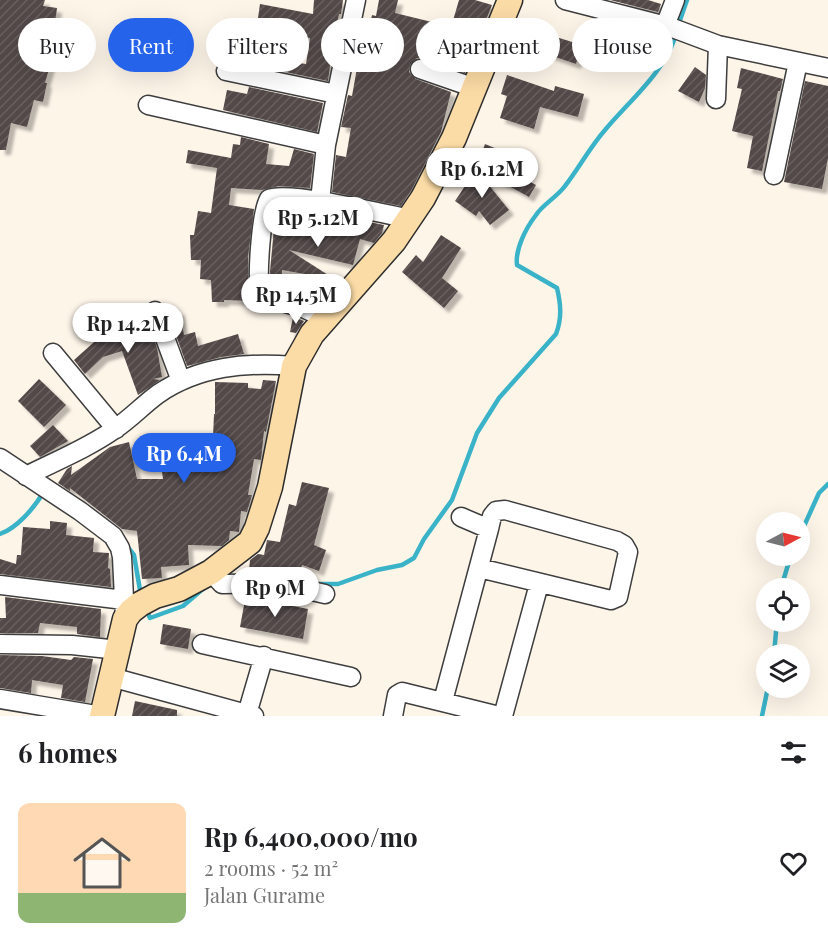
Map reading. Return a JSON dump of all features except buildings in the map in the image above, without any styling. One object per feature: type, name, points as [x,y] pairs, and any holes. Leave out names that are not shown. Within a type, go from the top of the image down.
[{"type":"street","points":[[320,201],[336,94],[356,0]]},
{"type":"street","points":[[216,578],[250,542],[257,528],[273,476],[294,366],[307,341],[325,318],[394,241],[436,175],[475,88],[510,0]]},
{"type":"street","points":[[565,0],[634,18]]},
{"type":"street","points":[[675,0],[673,28],[718,45],[828,68]]},
{"type":"street","points":[[716,99],[718,45]]},
{"type":"street","points":[[774,175],[798,62]]},
{"type":"street","points":[[231,72],[336,94]]},
{"type":"street","points":[[429,72],[475,88]]},
{"type":"street","points":[[148,105],[327,145]]},
{"type":"street","points":[[325,318],[303,308],[267,298],[261,293],[259,287],[264,222],[269,199],[276,197],[320,201],[410,219]]},
{"type":"street","points":[[155,311],[181,381]]},
{"type":"street","points":[[53,353],[116,429]]},
{"type":"street","points":[[39,485],[116,429],[146,402],[181,381],[217,368],[255,364],[294,366]]},
{"type":"street","points":[[0,458],[80,511],[113,536],[120,548],[136,605],[118,650],[102,716],[0,699]]},
{"type":"street","points":[[443,701],[493,514],[496,511],[503,509],[617,541],[627,549],[627,559],[618,597],[613,600],[538,584],[479,568]]},
{"type":"street","points":[[461,517],[489,529]]},
{"type":"street","points":[[0,585],[136,605],[216,578],[277,583],[325,594]]},
{"type":"street","points":[[393,716],[398,695],[402,692],[501,716],[538,584]]},
{"type":"street","points":[[0,644],[72,645],[118,650]]},
{"type":"street","points":[[202,644],[351,676]]},
{"type":"street","points":[[111,677],[251,715],[264,656]]},
{"type":"waterway","points":[[678,26],[687,0]]},
{"type":"waterway","points":[[319,584],[338,584],[377,570],[402,565],[414,558],[424,539],[452,500],[477,433],[499,398],[556,334],[558,328],[560,311],[557,288],[517,265],[519,246],[525,232],[539,211],[565,186],[600,137],[646,85],[664,61],[676,34]]},
{"type":"waterway","points":[[810,513],[819,493],[828,484]]},
{"type":"waterway","points":[[0,534],[13,527],[24,517],[43,493]]},
{"type":"waterway","points":[[126,545],[134,555],[141,596]]},
{"type":"waterway","points":[[784,578],[788,566]]},
{"type":"waterway","points":[[146,609],[150,618],[183,606],[204,588]]},
{"type":"waterway","points":[[775,644],[776,632]]},
{"type":"waterway","points":[[762,716],[766,698]]}]
